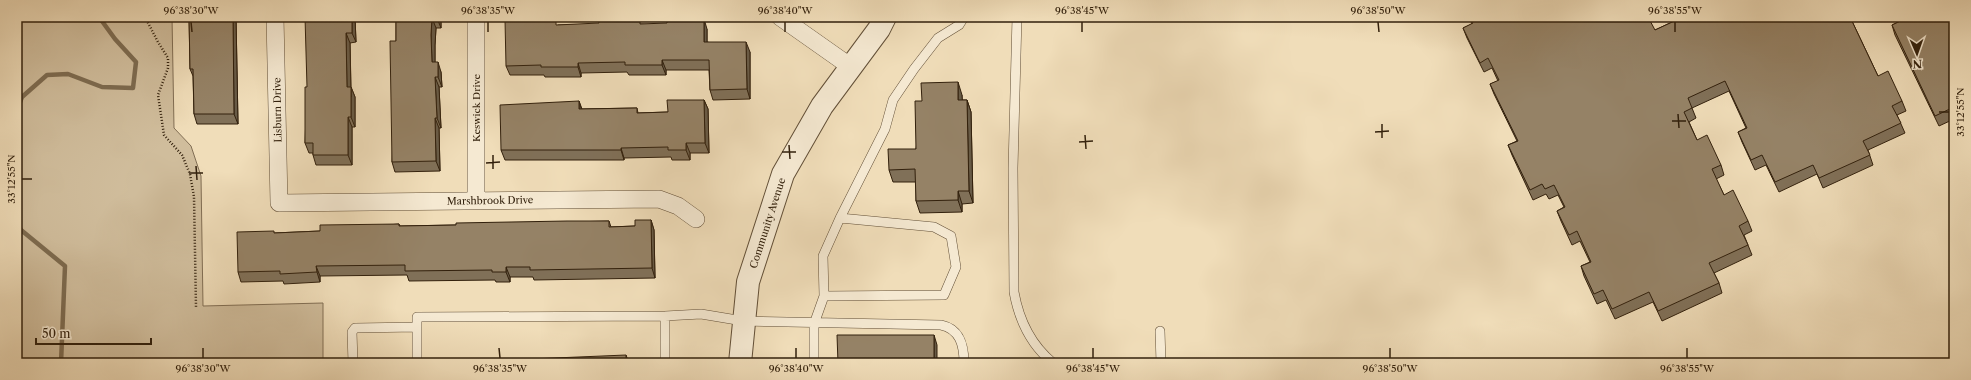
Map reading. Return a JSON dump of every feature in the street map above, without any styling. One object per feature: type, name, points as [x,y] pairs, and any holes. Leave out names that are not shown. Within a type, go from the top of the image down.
[{"type":"street","name":"Lisburn Drive","points":[[275,17],[279,203]]},
{"type":"street","name":"Keswick Drive","points":[[476,17],[476,200]]},
{"type":"street","points":[[780,17],[851,67]]},
{"type":"street","name":"Community Avenue","points":[[740,363],[742,321],[748,282],[783,174],[822,106],[885,17]]},
{"type":"street","name":"Marshbrook Drive","points":[[279,203],[659,199],[678,206],[696,219]]},
{"type":"lane","points":[[814,363],[814,324],[824,296],[823,256],[840,218],[885,129],[893,100],[914,69],[938,38],[959,25],[964,17]]},
{"type":"lane","points":[[1017,17],[1013,168],[1014,292],[1017,309],[1033,342],[1053,363]]},
{"type":"lane","points":[[824,296],[944,295],[956,267],[951,236],[934,227],[840,218]]},
{"type":"lane","points":[[417,363],[416,317],[665,316],[701,314],[742,321],[814,324],[941,325],[949,327],[960,337],[964,351],[964,363]]},
{"type":"lane","points":[[665,316],[665,363]]},
{"type":"lane","points":[[353,363],[352,332],[355,328],[417,327]]},
{"type":"lane","points":[[1160,331],[1161,363]]},
{"type":"path","points":[[146,17],[158,42],[168,58],[168,68],[158,95],[164,135],[182,155],[190,174],[194,197],[196,307]]},
{"type":"shaded area","points":[[17,17],[172,17],[174,128],[191,146],[201,176],[203,306],[323,303],[323,363],[17,363]]},
{"type":"building","points":[[189,17],[233,17],[234,114],[194,114],[193,69],[190,69]]},
{"type":"building","points":[[305,17],[352,17],[352,33],[346,33],[347,87],[351,87],[351,117],[348,117],[348,155],[313,155],[313,143],[305,143],[305,87],[307,87]]},
{"type":"building","points":[[396,17],[437,17],[432,18],[431,35],[432,62],[438,62],[438,77],[435,77],[437,118],[435,118],[436,161],[392,162],[390,41],[396,41]]},
{"type":"building","points":[[1470,17],[1636,17],[1637,19],[1641,17],[1648,17],[1655,30],[1683,17],[1850,17],[1878,76],[1888,71],[1902,101],[1892,106],[1901,123],[1863,141],[1870,155],[1819,178],[1813,165],[1775,182],[1762,155],[1751,160],[1738,132],[1747,128],[1725,81],[1688,98],[1692,108],[1684,112],[1697,140],[1707,135],[1721,165],[1712,169],[1724,195],[1733,190],[1748,221],[1739,226],[1748,245],[1709,263],[1719,283],[1658,311],[1649,292],[1612,309],[1603,290],[1594,294],[1581,266],[1591,262],[1577,231],[1569,235],[1557,211],[1565,207],[1554,185],[1545,189],[1542,184],[1530,190],[1508,145],[1518,141],[1490,84],[1499,80],[1488,58],[1480,63],[1463,28],[1473,23]]},
{"type":"building","points":[[1906,17],[1954,17],[1954,107],[1935,116],[1892,25],[1907,18]]},
{"type":"building","points":[[598,18],[640,18],[640,24],[667,23],[667,20],[704,19],[704,42],[746,42],[747,89],[710,90],[709,60],[662,60],[662,65],[625,65],[625,62],[578,63],[578,67],[541,67],[541,65],[506,66],[505,20],[556,19],[556,25],[599,23]]},
{"type":"building","points":[[958,82],[958,100],[967,100],[969,191],[958,191],[958,200],[916,201],[915,169],[889,170],[888,149],[916,149],[915,101],[922,101],[921,83]]},
{"type":"building","points":[[667,100],[704,100],[705,143],[686,143],[686,150],[668,150],[668,147],[621,148],[621,150],[501,150],[500,105],[579,101],[579,109],[637,108],[637,113],[668,112]]},
{"type":"building","points":[[635,220],[651,220],[652,268],[530,270],[530,267],[506,267],[506,272],[492,272],[492,270],[405,271],[405,265],[316,266],[317,272],[280,274],[280,271],[238,272],[237,232],[274,231],[274,233],[320,231],[320,225],[399,224],[399,226],[456,225],[456,223],[567,221],[609,221],[609,227],[635,226]]},
{"type":"building","points":[[837,335],[934,335],[934,363],[838,363]]},
{"type":"building","points":[[626,355],[626,363],[531,363],[531,359]]},
{"type":"building","points":[[361,361],[384,361],[384,363],[361,363]]},
{"type":"waterway","points":[[17,110],[22,97],[47,75],[68,74],[102,87],[133,88],[136,62],[115,39],[99,17]]},
{"type":"waterway","points":[[17,223],[21,230],[65,266],[61,363]]}]
